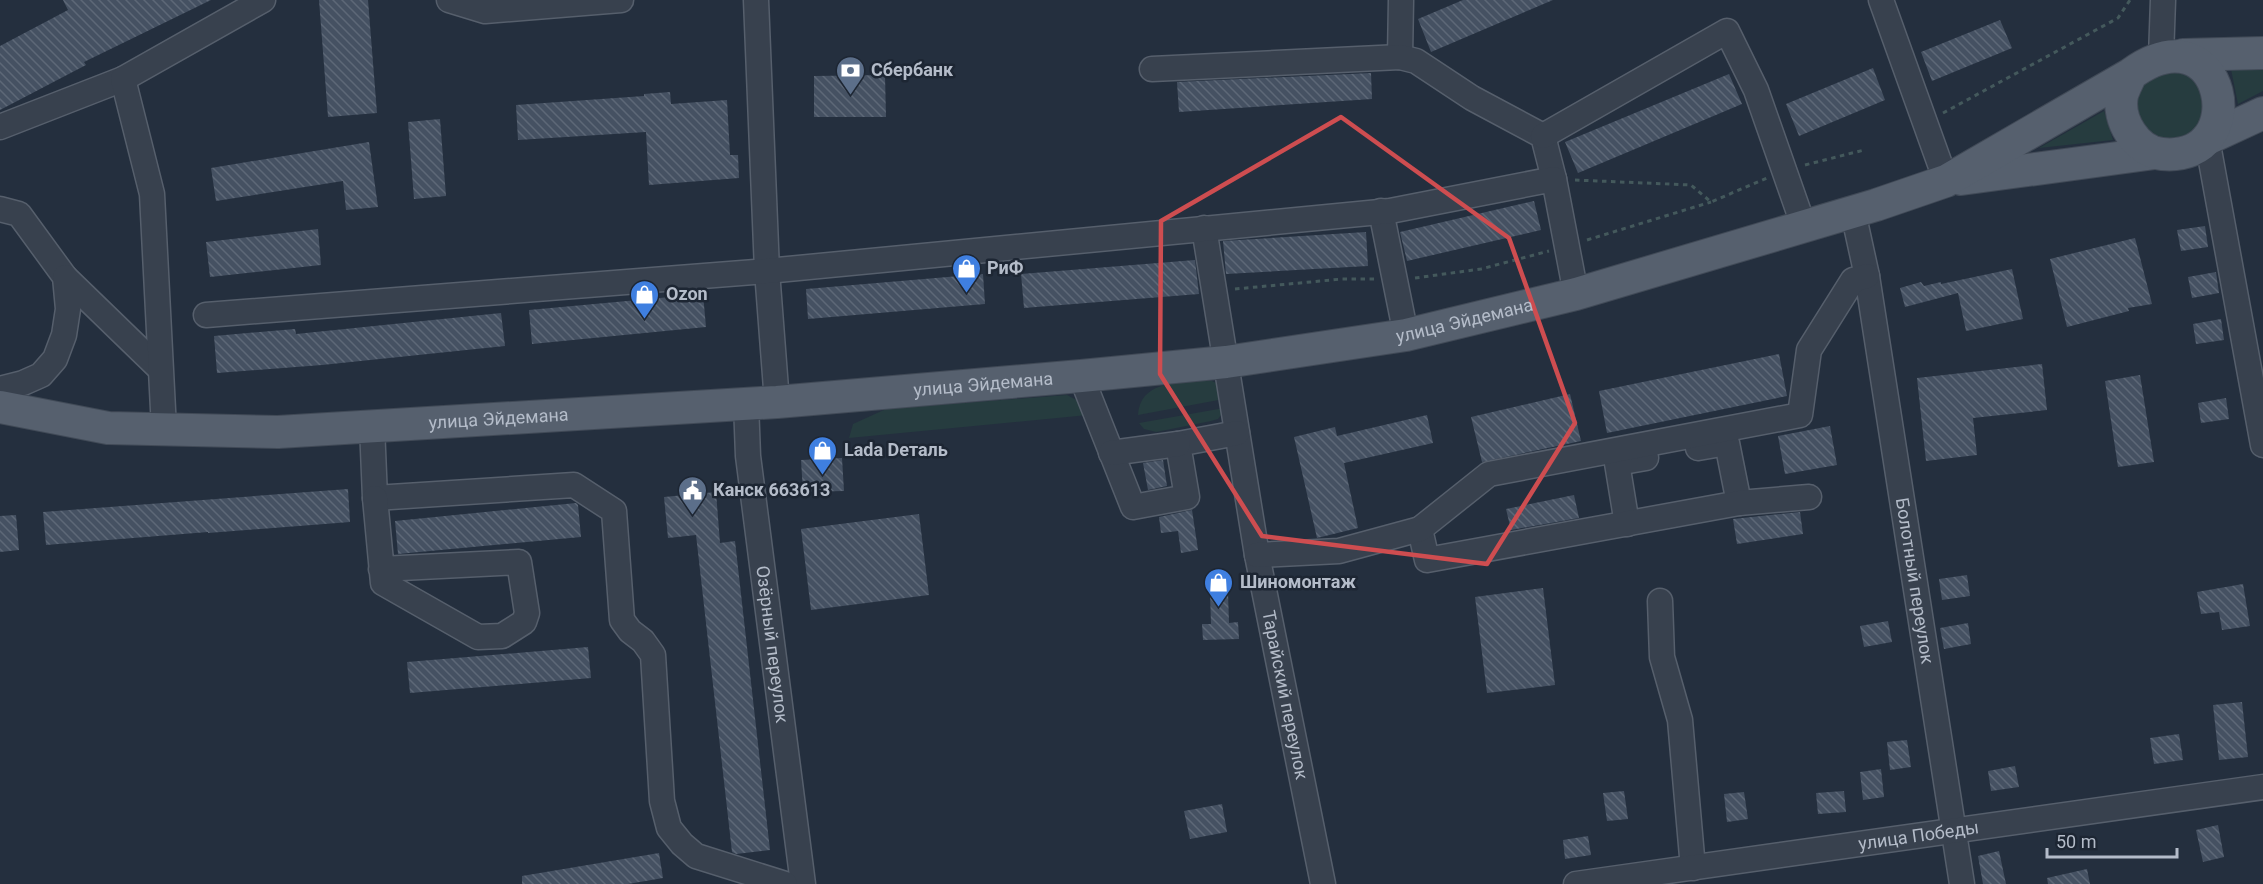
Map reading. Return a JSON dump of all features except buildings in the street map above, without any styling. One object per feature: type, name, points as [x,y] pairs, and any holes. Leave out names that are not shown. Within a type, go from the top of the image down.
[{"type":"main road","points":[[1946,181],[2131,74],[2146,63],[2172,56],[2263,53]]},
{"type":"main road","points":[[2172,56],[2198,65],[2212,79],[2219,96],[2218,119],[2207,139]]},
{"type":"main road","points":[[2131,74],[2122,97],[2124,122],[2136,141],[2155,153]]},
{"type":"main road","points":[[1946,181],[2155,153],[2175,155],[2192,150],[2207,139],[2263,113]]},
{"type":"main road","name":"улица Эйдемана","points":[[0,407],[108,428],[278,432],[777,402],[1226,362],[1406,334],[1576,294],[1804,227],[1946,181]]},
{"type":"street","points":[[0,127],[123,79],[263,0]]},
{"type":"street","points":[[449,0],[485,11],[621,0]]},
{"type":"street","points":[[756,0],[766,271],[777,402]]},
{"type":"street","points":[[1400,57],[1401,0]]},
{"type":"street","points":[[1881,0],[1946,181]]},
{"type":"street","points":[[2163,0],[2172,56]]},
{"type":"street","points":[[1543,136],[1727,31],[1756,90],[1804,227]]},
{"type":"street","points":[[1152,69],[1400,57],[1416,61],[1472,98],[1543,136],[1554,179],[1576,294]]},
{"type":"street","points":[[123,79],[152,194],[164,429]]},
{"type":"street","points":[[2207,139],[2263,445]]},
{"type":"street","points":[[206,315],[766,271],[1381,211],[1554,179]]},
{"type":"street","points":[[0,209],[19,214],[65,277],[160,369]]},
{"type":"street","points":[[1381,211],[1406,334]]},
{"type":"street","name":"Болотный переулок","points":[[1853,212],[1867,276],[1962,884]]},
{"type":"street","name":"Тарайский переулок","points":[[1204,228],[1257,555],[1323,884]]},
{"type":"street","points":[[1257,555],[1340,551],[1420,529],[1489,474],[1800,415],[1809,350],[1853,280],[1867,276]]},
{"type":"street","points":[[0,390],[41,375],[55,359],[64,335],[68,309],[65,277]]},
{"type":"street","points":[[1081,376],[1133,507],[1187,497],[1178,444]]},
{"type":"street","name":"Озёрный переулок","points":[[746,403],[748,456],[803,884]]},
{"type":"street","points":[[372,426],[375,498],[382,584],[478,637],[502,636],[524,622],[527,613],[519,562],[381,569]]},
{"type":"street","points":[[1111,453],[1237,433]]},
{"type":"street","points":[[1627,524],[1617,463],[1727,443],[1739,503]]},
{"type":"street","points":[[375,498],[574,485],[614,512],[622,620],[630,631],[644,640],[653,655],[662,801],[669,828],[696,856],[785,884]]},
{"type":"street","points":[[1420,529],[1426,560],[1739,503],[1809,497]]},
{"type":"street","points":[[1660,601],[1662,657],[1680,720],[1688,795],[1702,873]]},
{"type":"street","name":"улица Победы","points":[[1576,884],[1702,873],[1955,832],[2263,787]]},
{"type":"path","points":[[1925,123],[2118,18],[2130,0]]},
{"type":"path","points":[[1567,246],[1712,202],[1785,170],[1864,150]]},
{"type":"path","points":[[1554,179],[1690,184],[1712,202]]},
{"type":"highlighted area","points":[[1341,117],[1509,238],[1575,423],[1487,564],[1262,536],[1160,374],[1161,221]]},
{"type":"green space","points":[[2166,67],[2200,81],[2205,117],[2190,136],[2168,141],[2146,133],[2134,113],[2136,89]]},
{"type":"green space","points":[[2263,68],[2263,91],[2238,104],[2231,69]]},
{"type":"green space","points":[[2104,111],[2113,140],[2039,148]]},
{"type":"green space","points":[[1212,381],[1218,384],[1224,399],[1138,415],[1140,404],[1152,390],[1170,384]]},
{"type":"green space","points":[[1067,395],[1084,404],[1088,415],[849,438],[853,424],[886,409]]},
{"type":"green space","points":[[1224,408],[1218,419],[1156,432],[1144,429],[1139,423]]},
{"type":"place","name":"Сбербанк","points":[[850,96]]},
{"type":"place","name":"РиФ","points":[[966,294]]},
{"type":"place","name":"Ozon","points":[[645,320]]},
{"type":"place","name":"Lada Dеталь","points":[[823,476]]},
{"type":"place","name":"Канск 663613","points":[[692,516]]},
{"type":"place","name":"Шиномонтаж","points":[[1219,608]]}]
